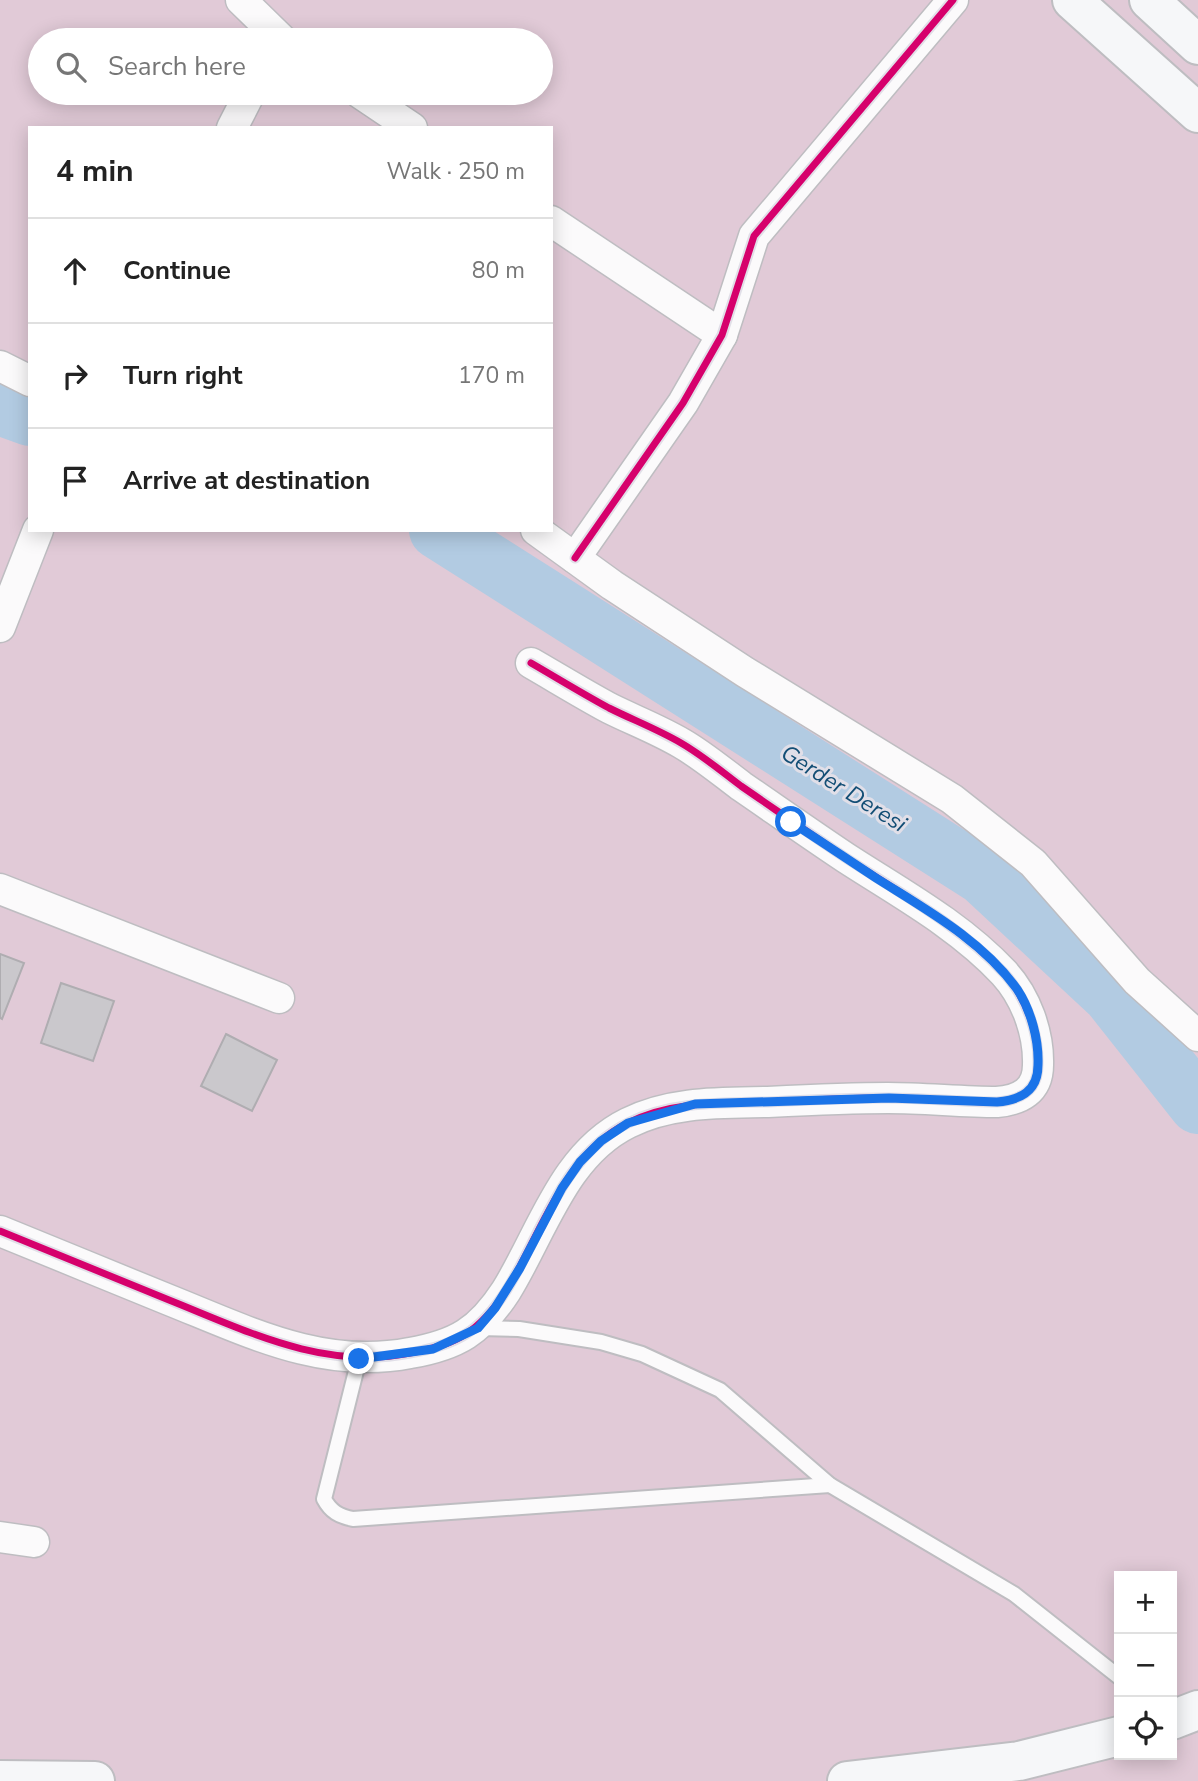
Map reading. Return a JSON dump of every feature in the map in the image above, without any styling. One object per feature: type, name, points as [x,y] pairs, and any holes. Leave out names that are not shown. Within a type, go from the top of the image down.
[{"type":"street","points":[[242,0],[268,28]]},
{"type":"street","points":[[575,558],[683,403],[722,335],[754,236],[953,0]]},
{"type":"street","points":[[1072,0],[1198,113]]},
{"type":"street","points":[[1149,0],[1198,45]]},
{"type":"street","points":[[233,126],[244,105]]},
{"type":"street","points":[[378,105],[409,126]]},
{"type":"street","points":[[553,222],[722,335]]},
{"type":"street","points":[[0,366],[28,380]]},
{"type":"street","points":[[0,627],[37,532]]},
{"type":"street","points":[[539,532],[745,672],[952,799],[1033,863],[1137,981],[1192,1020]]},
{"type":"street","points":[[0,1231],[288,1348],[359,1359],[433,1349],[478,1328],[495,1308],[520,1268],[562,1188],[580,1162],[601,1141],[628,1123],[695,1104],[889,1098],[1012,1101],[1029,1091],[1035,1083],[1039,1053],[1031,1019],[1019,992],[1005,974],[976,947],[927,910],[791,822],[683,744],[611,709],[531,663]]},
{"type":"street","points":[[0,888],[279,998]]},
{"type":"street","points":[[0,1537],[34,1542]]},
{"type":"street","points":[[1177,1718],[1198,1710]]},
{"type":"street","points":[[848,1781],[1030,1771],[1114,1738]]},
{"type":"street","points":[[0,1780],[95,1781]]},
{"type":"lane","points":[[478,1328],[519,1329],[574,1336],[642,1354],[682,1370],[719,1390],[830,1485],[1014,1594],[1114,1673]]},
{"type":"lane","points":[[359,1359],[324,1499],[332,1511],[342,1517],[353,1519],[830,1485]]},
{"type":"shaded area","points":[[0,0],[1198,0],[1198,1781],[0,1781]]},
{"type":"building","points":[[0,954],[24,963],[2,1019],[0,1018]]},
{"type":"building","points":[[61,983],[114,1001],[93,1061],[41,1043]]},
{"type":"building","points":[[226,1034],[277,1060],[252,1111],[201,1086]]},
{"type":"waterway","name":"Gerder Deresi","points":[[0,406],[28,416]]},
{"type":"waterway","name":"Gerder Deresi","points":[[441,532],[983,876],[1111,995],[1198,1105]]},
{"type":"cycle path","points":[[575,558],[683,403],[722,335],[754,236],[953,0]]},
{"type":"cycle path","points":[[0,1231],[228,1324],[287,1345],[347,1356],[378,1357],[410,1353],[454,1340],[466,1334],[487,1316],[506,1291],[570,1175],[606,1137],[644,1116],[679,1107],[715,1103],[888,1098],[997,1102],[1013,1099],[1031,1088],[1037,1074],[1038,1053],[1030,1016],[1012,983],[987,956],[928,911],[806,831],[689,748],[609,708],[531,663]]},
{"type":"route","points":[[359,1359],[433,1349],[456,1341],[478,1328],[495,1308],[520,1268],[562,1188],[580,1162],[601,1141],[628,1123],[661,1111],[695,1104],[889,1098],[997,1102],[1012,1101],[1029,1091],[1035,1083],[1039,1053],[1031,1019],[1019,992],[1005,974],[976,947],[927,910],[791,822]]}]
